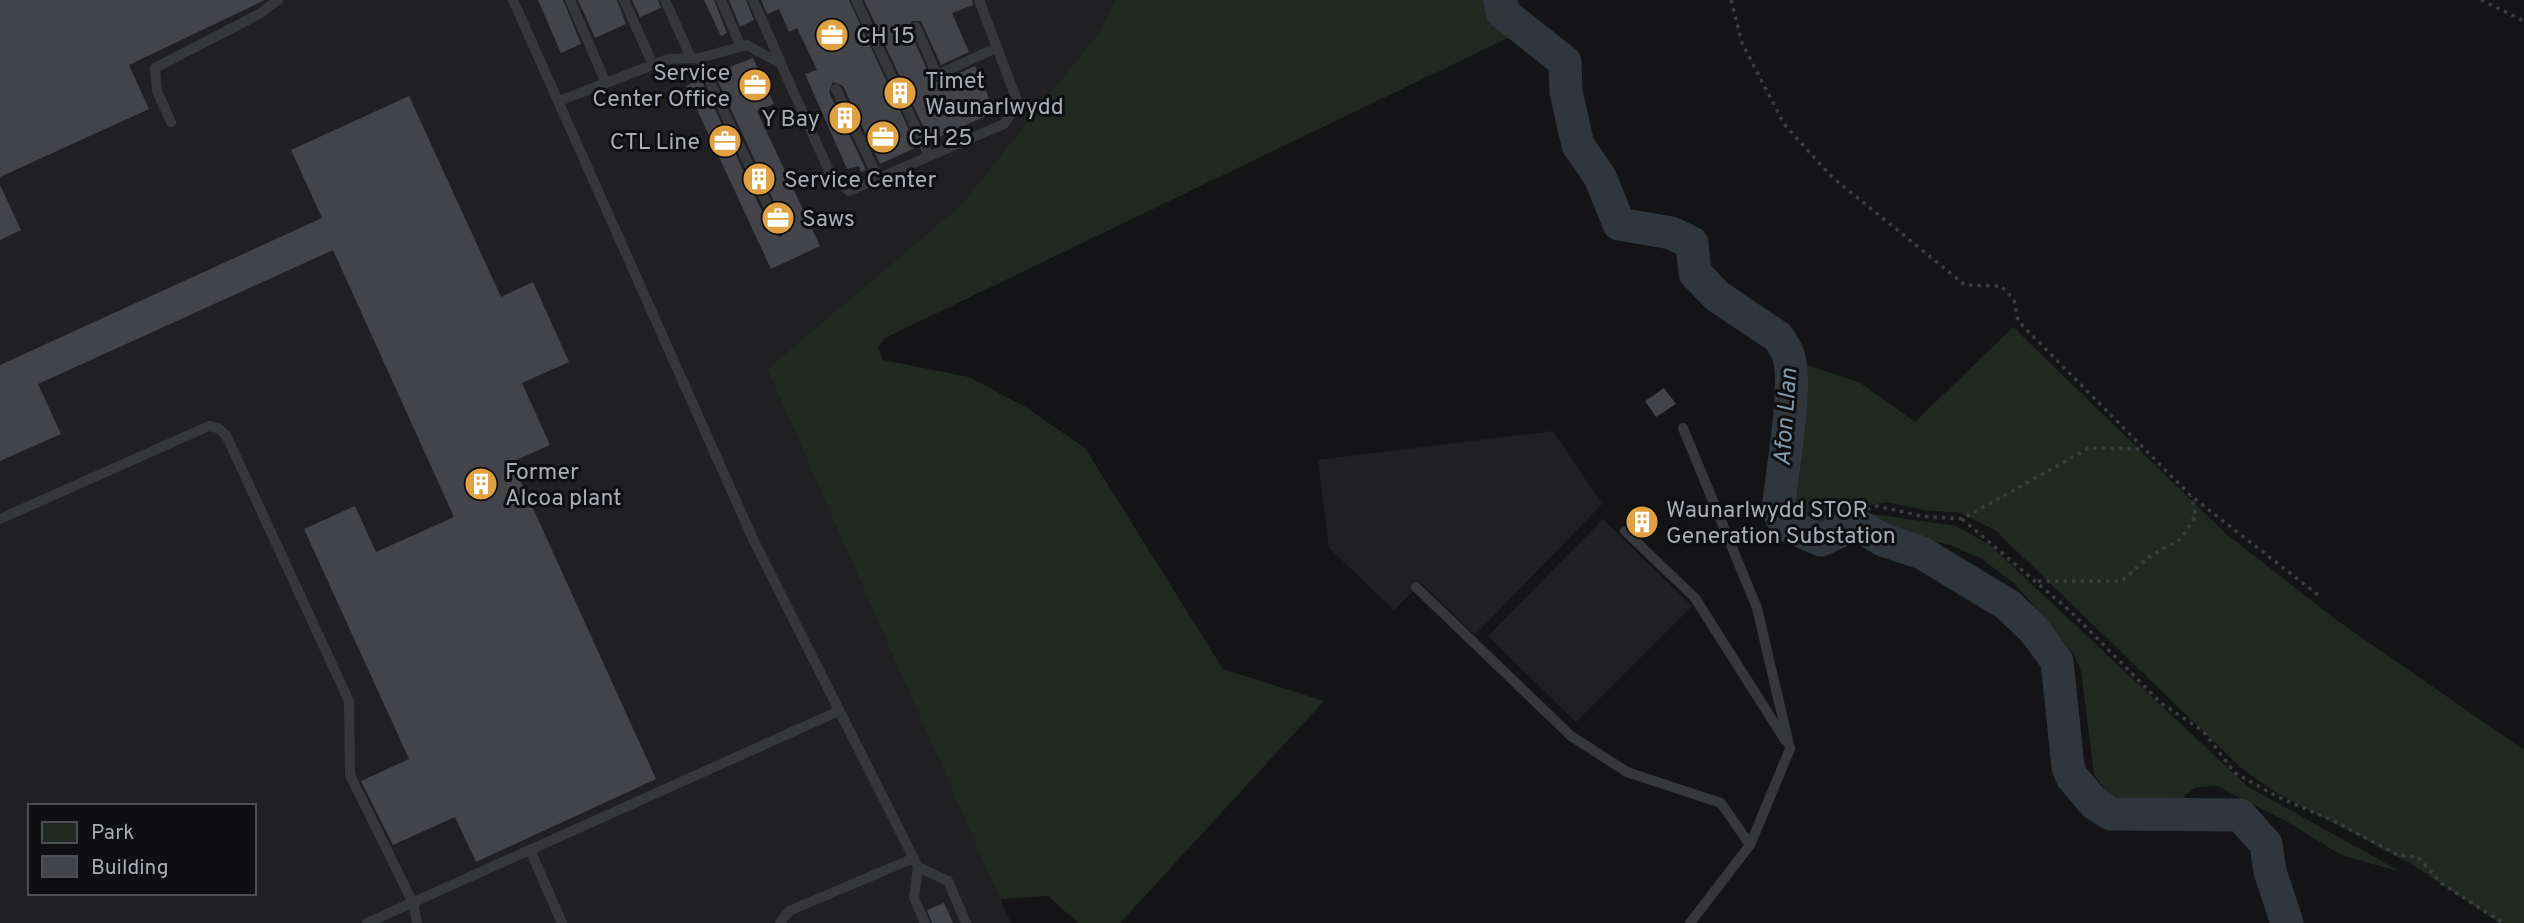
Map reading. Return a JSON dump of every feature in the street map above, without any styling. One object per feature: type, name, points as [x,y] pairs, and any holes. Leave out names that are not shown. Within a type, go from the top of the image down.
[{"type":"lane","points":[[172,122],[157,91],[155,68],[259,14],[278,0]]},
{"type":"lane","points":[[513,0],[753,539],[916,863],[914,898],[925,923]]},
{"type":"lane","points":[[570,0],[606,83]]},
{"type":"lane","points":[[624,0],[653,65]]},
{"type":"lane","points":[[665,0],[779,230]]},
{"type":"lane","points":[[721,0],[741,47]]},
{"type":"lane","points":[[753,0],[830,171],[849,191],[1004,124],[1018,103],[979,0]]},
{"type":"lane","points":[[856,0],[929,156]]},
{"type":"lane","points":[[916,27],[937,75],[996,48]]},
{"type":"lane","points":[[559,102],[668,59],[695,58],[747,46],[781,64]]},
{"type":"lane","points":[[836,89],[878,178]]},
{"type":"lane","points":[[0,519],[209,426],[218,428],[226,435],[349,701],[350,775],[413,903],[417,923]]},
{"type":"lane","points":[[1683,428],[1757,608],[1790,749],[1750,845],[1690,923]]},
{"type":"lane","points":[[1625,531],[1695,598],[1790,749]]},
{"type":"lane","points":[[1416,587],[1572,736],[1628,772],[1721,803],[1750,845]]},
{"type":"lane","points":[[367,923],[839,711]]},
{"type":"lane","points":[[530,850],[562,923]]},
{"type":"lane","points":[[780,923],[789,911],[916,863]]},
{"type":"lane","points":[[916,863],[948,881],[966,923]]},
{"type":"path","points":[[1731,0],[1742,43],[1784,124],[1832,177],[1965,285],[2001,286],[2014,300],[2018,321],[2191,496],[2322,598]]},
{"type":"path","points":[[2481,0],[2524,21]]},
{"type":"path","points":[[1867,509],[1877,506],[1921,516],[1962,519],[2089,448],[2143,449]]},
{"type":"path","points":[[2036,581],[2122,581],[2150,556],[2181,539],[2196,515],[2191,496]]},
{"type":"path","points":[[1962,519],[2070,611],[2161,703],[2203,731],[2235,773],[2278,797],[2336,822],[2398,855],[2418,857],[2441,883],[2503,923]]},
{"type":"shaded area","points":[[0,0],[1115,0],[1098,33],[961,205],[767,369],[1011,923],[0,923]]},
{"type":"shaded area","points":[[1553,431],[1602,504],[1475,635],[1421,583],[1394,610],[1329,548],[1318,460]]},
{"type":"shaded area","points":[[1603,519],[1692,606],[1576,722],[1488,636]]},
{"type":"green space","points":[[1115,0],[1519,0],[1520,9],[1537,24],[885,338],[878,347],[883,360],[969,377],[1027,408],[1085,448],[1223,669],[1324,701],[1120,923],[1078,923],[1048,896],[1000,899],[767,369],[961,205],[1098,33]]},
{"type":"green space","points":[[2013,327],[2225,533],[2335,619],[2524,750],[2524,923],[2500,923],[2413,865],[2273,791],[2239,766],[1995,530],[1961,513],[1924,510],[1887,502],[1864,506],[1866,513],[1956,526],[1990,545],[2247,786],[2401,872],[2341,855],[2291,824],[2217,786],[2197,787],[2185,795],[2179,809],[2164,818],[2140,816],[2114,803],[2094,774],[2081,671],[2073,653],[2015,584],[1982,559],[1950,545],[1849,523],[1807,526],[1796,517],[1789,490],[1807,365],[1859,382],[1915,422]]},
{"type":"building","points":[[0,0],[265,0],[129,65],[149,109],[0,177]]},
{"type":"building","points":[[538,0],[563,0],[581,44],[561,53]]},
{"type":"building","points":[[578,0],[617,0],[626,24],[595,38]]},
{"type":"building","points":[[632,0],[658,0],[661,8],[640,17]]},
{"type":"building","points":[[704,0],[714,0],[727,33],[721,36]]},
{"type":"building","points":[[729,0],[746,0],[754,20],[740,27]]},
{"type":"building","points":[[761,0],[849,0],[917,147],[880,164],[843,86],[833,82],[829,92],[866,170],[861,172],[859,166],[847,169],[805,74],[817,70],[797,28],[789,32],[779,9],[767,14]]},
{"type":"building","points":[[864,0],[972,0],[973,5],[952,13],[969,52],[941,65],[921,21],[912,21],[909,29],[932,81],[940,82],[975,66],[995,112],[930,141]]},
{"type":"building","name":"Service Center","points":[[753,58],[774,104],[757,111],[820,246],[771,269],[686,86],[701,79],[772,233],[781,237],[786,227],[714,73]]},
{"type":"building","name":"Former Alcoa plant","points":[[409,96],[501,297],[533,282],[569,362],[522,383],[550,445],[512,462],[656,779],[476,862],[455,817],[393,845],[361,781],[409,759],[304,529],[355,506],[376,552],[454,517],[333,250],[38,384],[61,434],[0,461],[0,365],[322,218],[291,150]]},
{"type":"building","points":[[0,185],[21,230],[0,240]]},
{"type":"building","points":[[1664,388],[1676,404],[1656,417],[1645,401]]},
{"type":"building","name":"Waunarlwydd STOR Generation Substation","points":[[1642,511],[1653,521],[1643,533],[1631,522]]},
{"type":"building","points":[[944,903],[953,923],[932,923],[927,910]]},
{"type":"waterway","name":"Afon Llan","points":[[1500,0],[1502,12],[1565,62],[1566,92],[1578,145],[1600,177],[1619,224],[1671,233],[1692,243],[1695,273],[1717,296],[1778,337],[1786,349],[1790,362],[1791,394],[1778,510],[1786,525],[1821,540],[1847,528],[1861,527],[1883,540],[1922,553],[2008,605],[2034,630],[2057,661],[2068,767],[2072,777],[2095,804],[2111,814],[2240,815],[2266,844],[2270,871],[2287,923]]},
{"type":"place","name":"CH 15","points":[[832,35]]},
{"type":"place","name":"Service Center Office","points":[[755,85]]},
{"type":"place","name":"Timet Waunarlwydd","points":[[900,93]]},
{"type":"place","name":"Y Bay","points":[[845,118]]},
{"type":"place","name":"CH 25","points":[[883,137]]},
{"type":"place","name":"CTL Line","points":[[725,141]]},
{"type":"place","name":"Service Center","points":[[759,179]]},
{"type":"place","name":"Saws","points":[[778,218]]},
{"type":"place","name":"Former Alcoa plant","points":[[481,484]]},
{"type":"place","name":"Waunarlwydd STOR Generation Substation","points":[[1642,522]]}]
